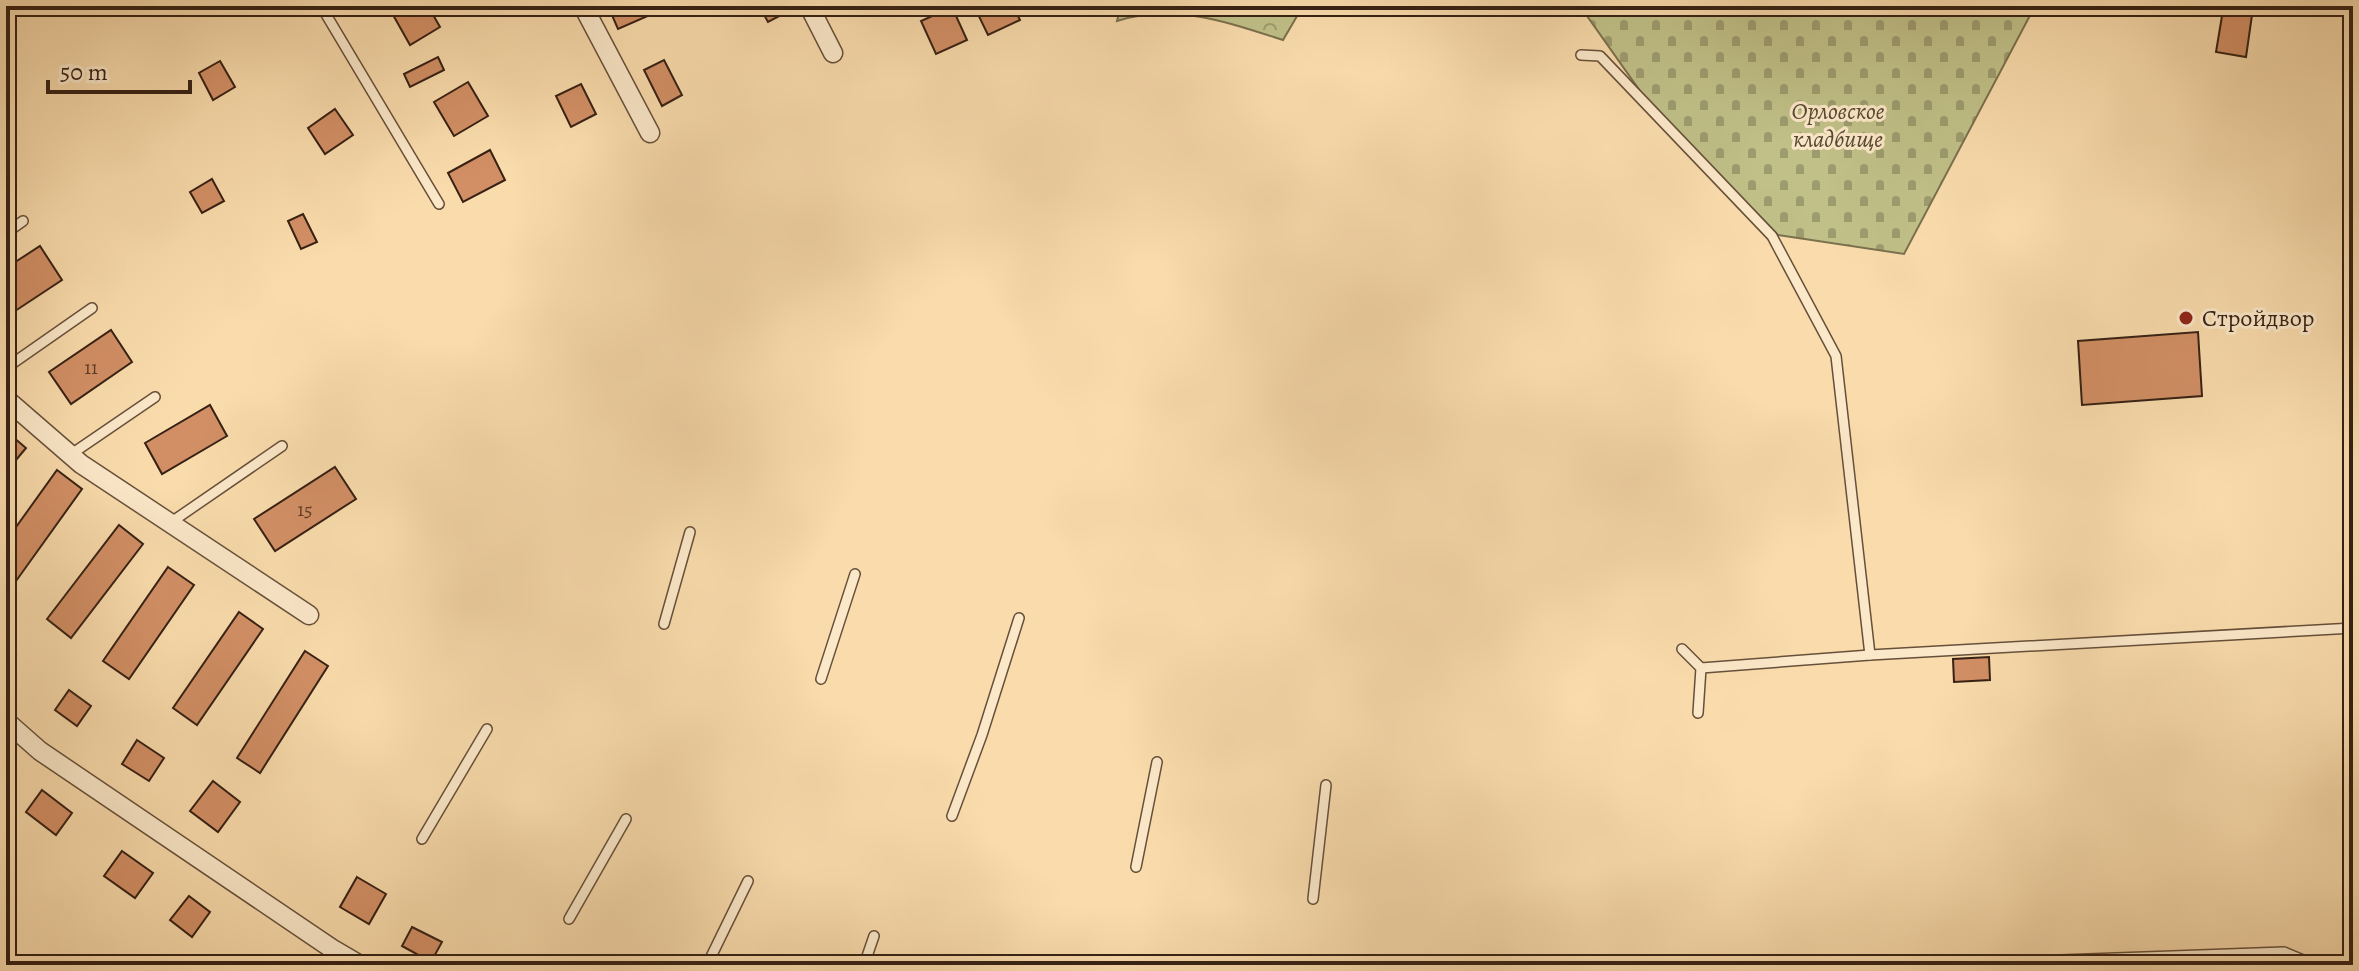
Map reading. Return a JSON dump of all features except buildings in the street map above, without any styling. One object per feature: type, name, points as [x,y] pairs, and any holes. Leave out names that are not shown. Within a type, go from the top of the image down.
[{"type":"street","points":[[583,6],[650,133]]},
{"type":"street","points":[[809,6],[833,53]]},
{"type":"street","points":[[6,399],[70,455],[309,615]]},
{"type":"street","points":[[6,721],[40,751],[360,965]]},
{"type":"lane","points":[[321,6],[439,204]]},
{"type":"lane","points":[[1581,55],[1600,56],[1772,236],[1836,356],[1870,655]]},
{"type":"lane","points":[[6,233],[23,221]]},
{"type":"lane","points":[[6,368],[92,308]]},
{"type":"lane","points":[[70,455],[155,397]]},
{"type":"lane","points":[[170,523],[282,446]]},
{"type":"lane","points":[[664,624],[690,532]]},
{"type":"lane","points":[[821,679],[855,574]]},
{"type":"lane","points":[[952,816],[982,735],[1019,618]]},
{"type":"lane","points":[[1701,668],[1870,655],[2353,628]]},
{"type":"lane","points":[[1682,649],[1701,668],[1698,713]]},
{"type":"lane","points":[[422,839],[487,729]]},
{"type":"lane","points":[[1136,867],[1157,762]]},
{"type":"lane","points":[[1313,899],[1326,785]]},
{"type":"lane","points":[[569,919],[626,819]]},
{"type":"lane","points":[[707,965],[748,881]]},
{"type":"lane","points":[[864,965],[874,936]]},
{"type":"lane","points":[[1944,964],[2284,952],[2315,965]]},
{"type":"green space","points":[[1121,6],[1303,6],[1283,40],[1221,21],[1180,14],[1138,16],[1117,21]]},
{"type":"green space","name":"Орловское кладбище","points":[[1580,6],[2035,6],[1904,254],[1778,235],[1650,105]]},
{"type":"place","name":"Стройдвор","points":[[2186,318]]}]
